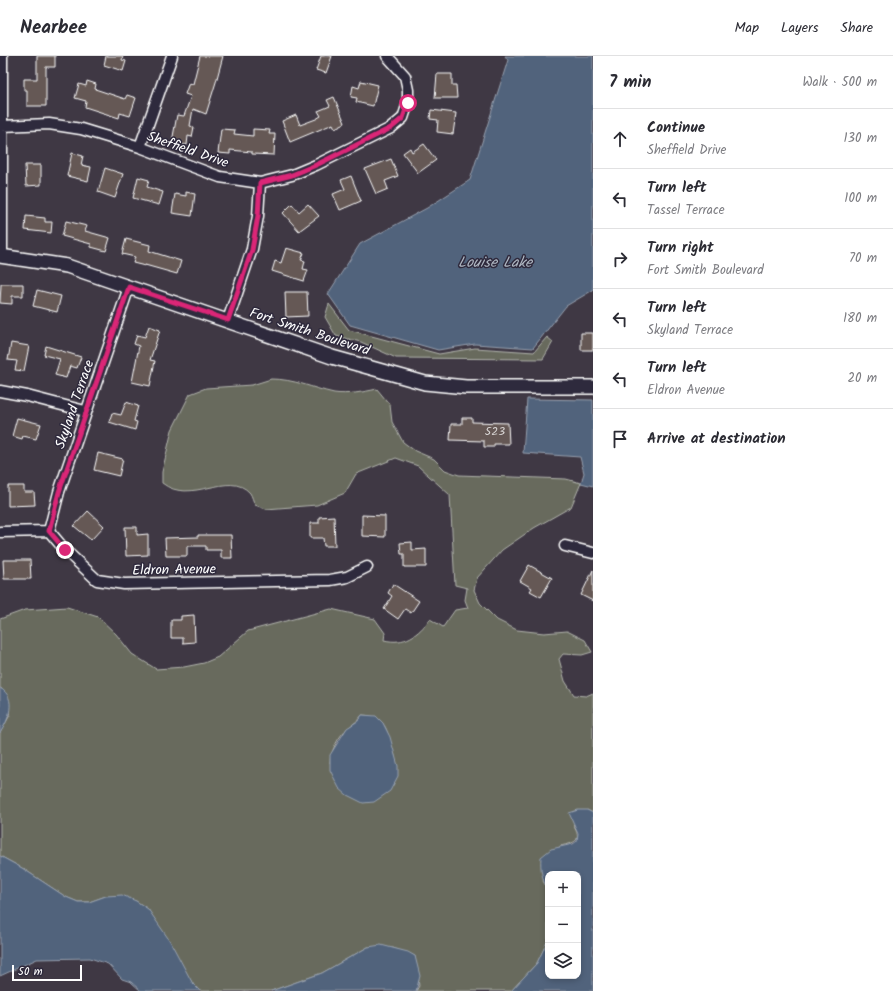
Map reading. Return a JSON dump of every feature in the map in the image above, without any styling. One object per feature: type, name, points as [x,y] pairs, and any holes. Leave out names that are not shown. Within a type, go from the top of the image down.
[{"type":"street","points":[[1,256],[2,56]]},
{"type":"street","points":[[140,147],[172,56]]},
{"type":"street","name":"Sheffield Drive","points":[[2,126],[49,124],[81,129],[140,147],[220,178],[260,183],[292,175],[316,165],[391,128],[403,118],[408,103],[408,90],[405,76],[387,56]]},
{"type":"street","points":[[228,320],[252,250],[258,216],[260,183]]},
{"type":"street","name":"Fort Smith Boulevard","points":[[1,256],[67,266],[228,320],[332,357],[425,383],[466,387],[593,387]]},
{"type":"street","name":"Skyland Terrace","points":[[49,531],[59,492],[85,411],[129,287]]},
{"type":"street","points":[[0,391],[27,396],[85,411]]},
{"type":"street","points":[[0,532],[49,531]]},
{"type":"street","name":"Eldron Avenue","points":[[49,531],[65,550],[97,580],[124,584],[330,580],[347,577],[367,567]]},
{"type":"street","points":[[565,546],[593,553]]},
{"type":"green space","points":[[329,304],[349,330],[439,354],[475,348],[534,352],[547,337],[553,342],[543,359],[396,358],[361,342],[336,336],[325,317]]},
{"type":"green space","points":[[271,379],[280,379],[339,394],[356,393],[377,389],[390,405],[392,422],[403,442],[415,451],[434,459],[445,470],[459,475],[566,479],[581,483],[571,507],[534,528],[502,550],[477,578],[474,590],[480,603],[497,620],[517,630],[544,633],[567,631],[585,640],[592,652],[582,655],[563,654],[559,659],[565,681],[574,695],[586,696],[593,693],[593,813],[587,810],[573,825],[577,835],[576,840],[570,844],[560,846],[548,871],[545,871],[543,881],[545,885],[545,946],[537,963],[511,991],[416,991],[419,986],[415,956],[393,948],[368,947],[322,973],[271,991],[200,991],[193,984],[148,909],[136,901],[106,896],[89,902],[78,902],[66,897],[22,868],[0,856],[0,733],[10,715],[2,689],[0,688],[0,619],[25,610],[67,607],[98,617],[116,634],[132,654],[156,669],[184,667],[204,663],[218,657],[248,631],[331,609],[375,619],[385,633],[384,640],[398,641],[405,640],[416,634],[430,619],[443,627],[455,610],[468,608],[465,600],[467,588],[455,585],[450,495],[418,466],[396,458],[356,474],[345,493],[317,505],[266,509],[255,505],[250,493],[241,487],[221,485],[185,491],[173,489],[162,483],[162,472],[172,430],[190,394],[206,388],[252,385]],"holes":[[[362,715],[371,716],[378,719],[386,728],[395,756],[330,763],[333,749],[338,739]]]},
{"type":"water","name":"Louise Lake","points":[[505,56],[593,56],[593,290],[566,306],[533,348],[475,344],[438,350],[350,325],[328,294],[360,244],[427,208],[470,180],[508,60]]},
{"type":"water","points":[[527,399],[593,400],[593,486],[581,483],[584,473],[580,457],[523,453]]},
{"type":"water","points":[[0,688],[9,698],[10,710],[0,733]]},
{"type":"water","points":[[362,715],[376,716],[383,723],[390,737],[398,766],[398,776],[390,791],[374,802],[363,803],[347,795],[339,788],[330,770],[330,755],[347,728],[358,721]]},
{"type":"water","points":[[578,810],[587,810],[593,813],[593,991],[511,991],[537,963],[545,946],[545,979],[581,979],[581,871],[545,871],[545,884],[541,870],[541,857],[551,849],[573,844],[577,841],[578,833],[569,813]]},
{"type":"water","points":[[0,856],[22,868],[66,897],[78,902],[89,902],[106,896],[122,895],[136,901],[148,909],[170,941],[193,984],[200,991],[141,991],[131,982],[122,979],[108,964],[90,958],[37,959],[0,976]]},
{"type":"water","points":[[381,945],[408,952],[415,956],[420,976],[416,991],[271,991],[322,973],[368,947]]},
{"type":"building","points":[[37,56],[55,56],[55,67],[46,67],[46,106],[27,106],[27,90],[24,90],[24,79],[37,79]]},
{"type":"building","points":[[106,56],[123,56],[122,60],[126,61],[123,71],[104,65]]},
{"type":"building","points":[[200,56],[223,56],[206,114],[193,109],[190,126],[194,127],[192,137],[188,136],[187,145],[172,142],[177,115],[184,116],[191,96],[185,94],[189,83],[193,84]]},
{"type":"building","points":[[321,56],[332,56],[326,73],[316,70]]},
{"type":"building","points":[[437,74],[452,74],[452,85],[456,85],[457,98],[435,98]]},
{"type":"building","points":[[87,81],[96,84],[95,89],[125,99],[127,95],[136,98],[130,116],[120,113],[119,118],[85,107],[86,101],[75,98],[79,84],[86,86]]},
{"type":"building","points":[[361,81],[378,85],[373,106],[356,102],[357,98],[351,97],[353,86],[359,88]]},
{"type":"building","points":[[334,97],[345,123],[335,128],[333,124],[290,142],[282,121],[296,115],[300,125],[316,119],[321,116],[318,111],[330,106],[327,100]]},
{"type":"building","points":[[431,110],[456,113],[453,134],[437,132],[438,120],[430,119]]},
{"type":"building","points":[[221,129],[235,130],[234,134],[253,136],[253,129],[270,130],[269,134],[275,134],[274,155],[252,154],[252,152],[230,150],[230,154],[218,153]]},
{"type":"building","points":[[424,144],[436,160],[418,173],[403,153],[410,148],[412,152]]},
{"type":"building","points":[[72,153],[83,156],[81,165],[91,167],[88,181],[67,176]]},
{"type":"building","points":[[391,159],[398,176],[385,181],[388,189],[376,194],[365,169]]},
{"type":"building","points":[[25,165],[41,165],[41,185],[26,186]]},
{"type":"building","points":[[105,168],[123,174],[115,198],[98,192]]},
{"type":"building","points":[[351,176],[361,201],[340,210],[333,194],[345,189],[341,180]]},
{"type":"building","points":[[138,177],[149,180],[147,187],[163,192],[159,205],[133,198]]},
{"type":"building","points":[[186,192],[195,194],[192,216],[172,213],[175,194],[186,196]]},
{"type":"building","points":[[292,204],[299,212],[308,204],[319,216],[299,231],[283,213]]},
{"type":"building","points":[[26,216],[45,218],[45,222],[52,222],[51,233],[25,230]]},
{"type":"building","points":[[66,221],[87,226],[85,231],[110,238],[106,251],[91,247],[91,244],[62,236]]},
{"type":"building","points":[[126,239],[150,245],[149,251],[181,261],[177,274],[133,263],[135,257],[122,254]]},
{"type":"building","points":[[286,248],[304,253],[301,260],[305,261],[303,269],[308,270],[304,281],[272,271],[275,261],[281,263]]},
{"type":"building","points":[[1,284],[23,284],[23,296],[12,296],[12,304],[0,303]]},
{"type":"building","points":[[37,290],[61,296],[57,312],[33,306]]},
{"type":"building","points":[[285,292],[307,292],[308,316],[286,317]]},
{"type":"building","points":[[149,326],[160,330],[150,360],[155,361],[150,386],[132,382],[139,346],[134,344],[137,335],[145,337]]},
{"type":"building","points":[[581,333],[593,333],[593,350],[581,350]]},
{"type":"building","points":[[11,343],[29,346],[24,371],[15,370],[17,361],[8,360]]},
{"type":"building","points":[[46,346],[81,357],[77,368],[70,366],[66,378],[55,375],[60,359],[44,355]]},
{"type":"building","points":[[126,402],[138,406],[134,421],[137,422],[135,430],[109,422],[112,413],[121,415]]},
{"type":"building","points":[[17,418],[41,424],[36,439],[23,436],[22,439],[12,436]]},
{"type":"building","points":[[462,418],[472,418],[472,422],[508,423],[509,444],[494,444],[494,447],[484,447],[484,441],[450,440],[451,424],[462,424]]},
{"type":"building","points":[[98,453],[123,459],[119,476],[94,470]]},
{"type":"building","points":[[8,486],[24,486],[24,492],[34,492],[35,505],[8,506]]},
{"type":"building","points":[[88,511],[104,526],[91,540],[74,526]]},
{"type":"building","points":[[362,515],[385,516],[385,537],[362,536]]},
{"type":"building","points":[[334,516],[335,546],[324,546],[323,538],[310,538],[310,523],[319,523],[319,517]]},
{"type":"building","points":[[125,527],[137,527],[137,535],[148,534],[148,555],[126,556]]},
{"type":"building","points":[[198,535],[231,535],[232,558],[221,558],[221,550],[206,550],[206,546],[187,546],[187,556],[166,556],[165,538],[198,537]]},
{"type":"building","points":[[412,542],[412,550],[426,549],[426,567],[404,567],[404,554],[401,554],[400,543]]},
{"type":"building","points":[[3,560],[30,560],[31,579],[4,579]]},
{"type":"building","points":[[529,565],[552,578],[541,597],[530,591],[532,588],[520,581]]},
{"type":"building","points":[[593,570],[593,601],[581,595]]},
{"type":"building","points":[[393,584],[419,601],[411,613],[405,609],[398,619],[384,609],[392,596],[388,593]]},
{"type":"building","points":[[194,615],[195,642],[183,643],[183,638],[171,638],[171,620],[181,620],[181,616]]},
{"type":"route","points":[[65,550],[49,531],[59,492],[85,411],[129,287],[228,320],[252,250],[258,216],[260,183],[292,175],[316,165],[391,128],[403,118],[408,103]]}]
